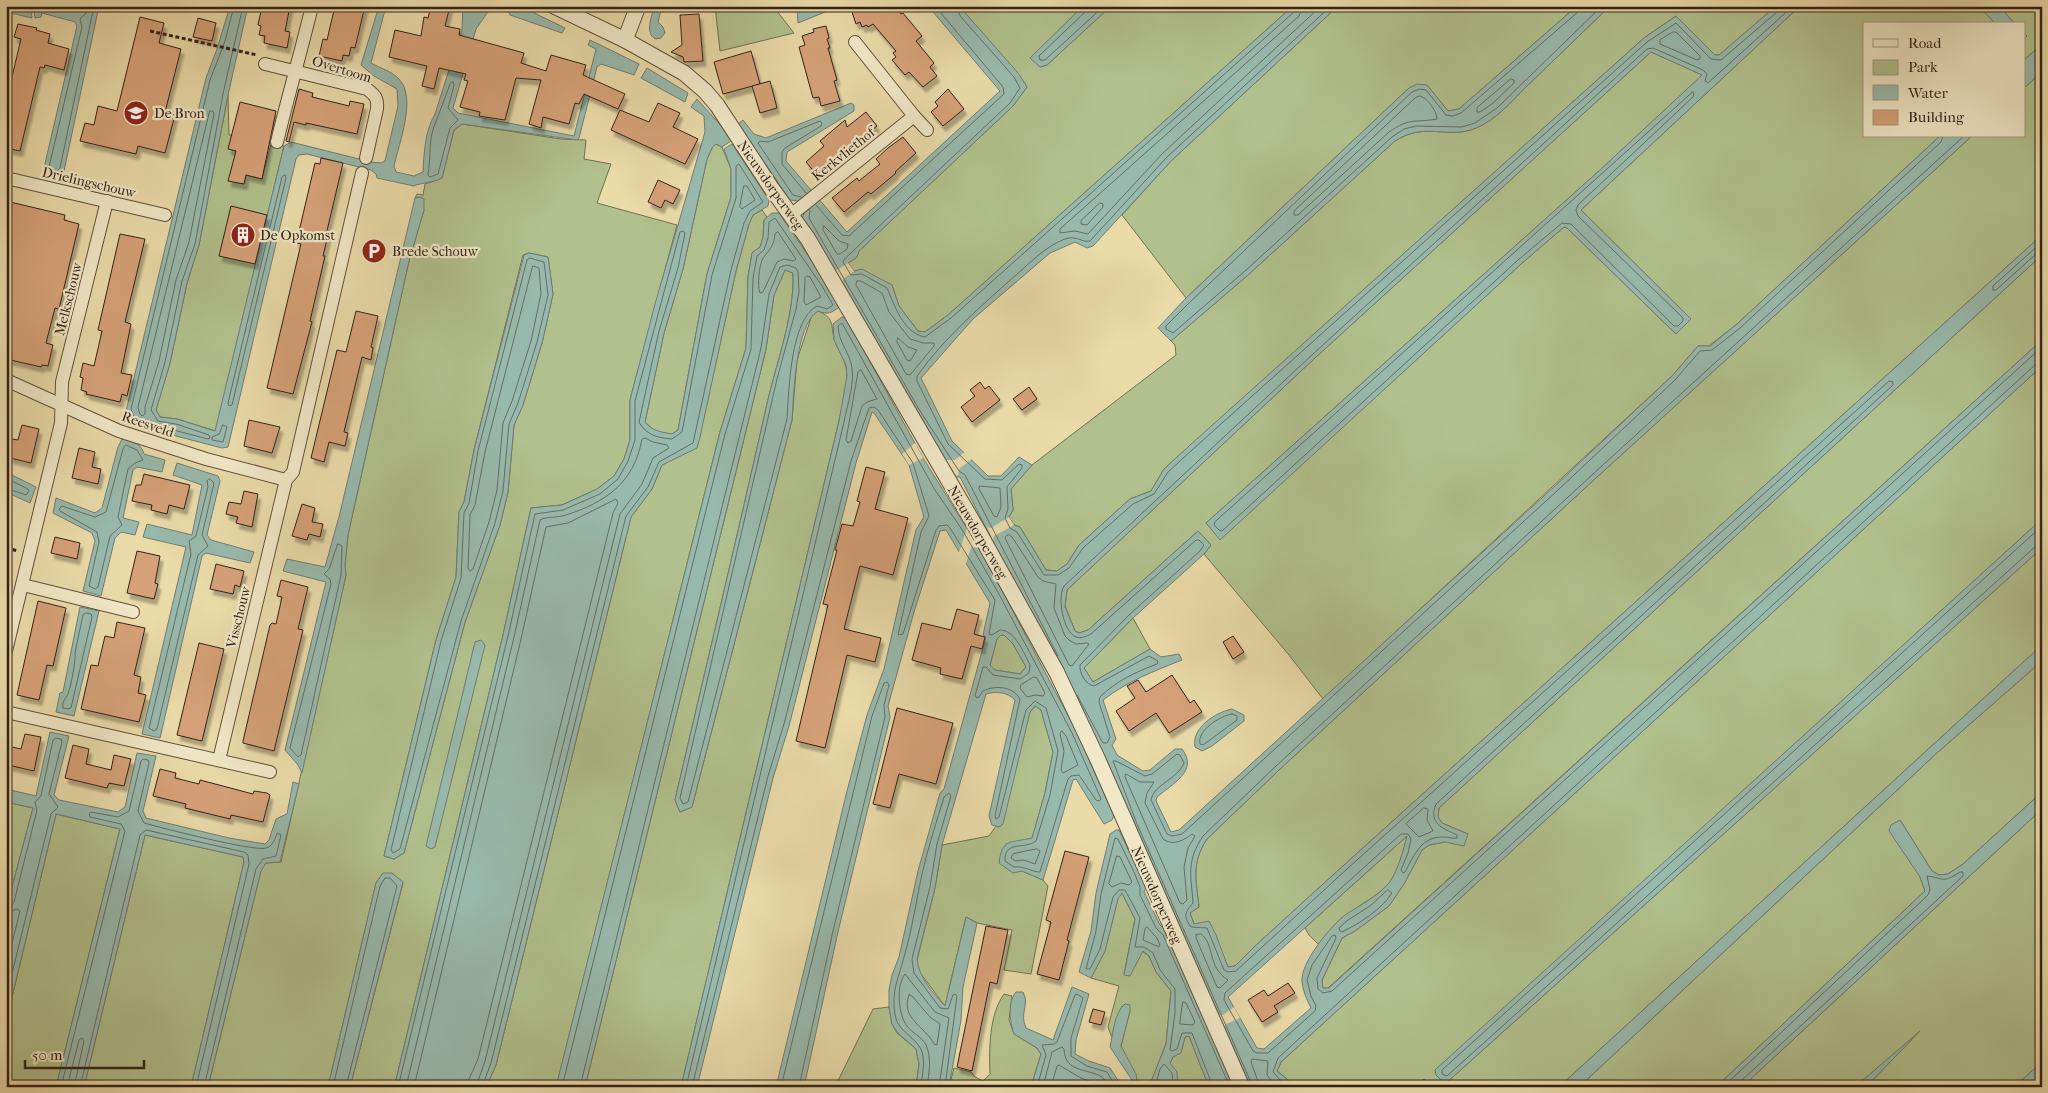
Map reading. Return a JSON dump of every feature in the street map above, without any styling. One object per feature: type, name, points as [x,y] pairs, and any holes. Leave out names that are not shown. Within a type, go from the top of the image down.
[{"type":"street","name":"Overtoom","points":[[277,142],[312,6]]},
{"type":"street","points":[[625,40],[638,6]]},
{"type":"street","name":"Nieuwdorperweg","points":[[556,7],[625,40],[684,73],[705,91],[808,239],[977,529],[1057,673],[1098,760],[1242,1087]]},
{"type":"street","points":[[854,42],[927,130]]},
{"type":"street","name":"Overtoom","points":[[265,64],[366,89],[374,95],[378,102],[366,158]]},
{"type":"street","name":"Kerkvliethof","points":[[791,215],[914,116]]},
{"type":"street","points":[[286,480],[293,472],[362,173]]},
{"type":"street","name":"Drielingschouw","points":[[6,178],[165,215]]},
{"type":"street","name":"Melkschouw","points":[[6,651],[61,423],[62,382],[108,201]]},
{"type":"street","name":"Reesveld","points":[[6,380],[119,431],[206,459],[286,480]]},
{"type":"street","name":"Visschouw","points":[[219,760],[286,480]]},
{"type":"street","points":[[23,585],[133,612]]},
{"type":"street","points":[[6,712],[270,772]]},
{"type":"path","points":[[150,31],[244,52]]},
{"type":"green space","points":[[715,6],[773,6],[794,33],[720,51]]},
{"type":"green space","points":[[959,6],[1083,6],[1031,58],[1040,67],[1047,65],[1111,6],[1293,6],[948,315],[925,332],[918,331],[899,306],[892,285],[854,271],[848,263],[857,257],[859,251],[1013,106],[1027,87]]},
{"type":"green space","points":[[1338,6],[1577,6],[1459,109],[1448,111],[1427,85],[1409,88],[1186,298],[1122,215],[1171,161]]},
{"type":"green space","points":[[1610,6],[1637,6],[1641,9],[1655,9],[1658,6],[1776,6],[1720,55],[1715,55],[1676,16],[1644,38],[1164,469],[1151,491],[1130,499],[1079,545],[1067,564],[1057,571],[1046,570],[1020,527],[1014,525],[1009,517],[1013,510],[1011,489],[1032,465],[1176,355],[1175,345],[1171,341],[1248,275],[1395,141],[1417,132],[1466,131],[1483,125],[1509,104]]},
{"type":"green space","points":[[1800,6],[1978,6],[1994,22],[1863,22],[1863,138],[1938,138],[1737,324],[1709,346],[1698,346],[1672,376],[1323,699],[1289,655],[1204,554],[1211,545],[1198,531],[1088,630],[1079,633],[1075,631],[1065,606],[1067,590],[1316,357],[1651,52],[1703,75],[1600,170],[1206,523],[1220,539],[1564,227],[1676,334],[1691,319],[1581,210]]},
{"type":"green space","points":[[1999,6],[2042,6],[2042,44],[2026,58],[2026,22],[2013,22]]},
{"type":"green space","points":[[2042,72],[2042,235],[1344,865],[1235,966],[1228,967],[1194,924],[1190,913],[1199,907],[1196,872],[1199,856],[1207,839],[1279,770],[1596,478],[1970,138],[2026,138],[2026,86]]},
{"type":"green space","points":[[228,95],[229,135],[232,135],[229,149],[236,151],[229,181],[244,184],[246,175],[262,179],[271,144],[284,146],[216,431],[177,419],[160,417],[156,410],[170,363],[187,283],[199,245]]},
{"type":"green space","points":[[462,124],[561,139],[586,140],[584,159],[611,164],[597,203],[677,225],[630,400],[630,440],[624,459],[614,476],[597,489],[562,505],[531,508],[503,635],[393,1087],[350,1087],[403,883],[383,873],[376,883],[328,1087],[208,1087],[261,870],[266,863],[281,862],[346,575],[348,535],[409,261],[424,210],[418,197],[415,198],[417,194],[423,195],[425,184],[442,178],[454,130]],"holes":[[[529,253],[548,257],[553,294],[542,343],[523,405],[514,425],[508,492],[500,525],[465,622],[404,853],[394,859],[384,856],[436,640],[456,577],[459,512],[464,502],[474,450],[523,255]]]},
{"type":"green space","points":[[716,144],[722,147],[731,169],[731,197],[707,274],[678,430],[672,434],[656,432],[645,422],[664,333],[683,269],[707,159]]},
{"type":"green space","points":[[762,210],[767,217],[764,220],[763,237],[760,247],[752,253],[748,277],[746,348],[720,432],[557,1085],[556,1087],[486,1087],[496,1065],[631,517],[652,489],[662,465],[697,447],[736,271],[749,224],[753,215]]},
{"type":"green space","points":[[2042,255],[2042,340],[1328,988],[1322,988],[1322,980],[1342,938],[1355,931],[1389,906],[1404,884],[1422,850],[1429,845],[1468,834],[1442,823],[1438,817],[1439,808]]},
{"type":"green space","points":[[785,270],[793,273],[791,308],[675,800],[680,812],[692,807],[792,420],[797,360],[812,315],[818,311],[827,316],[831,322],[835,342],[843,357],[847,371],[847,385],[681,1087],[585,1087],[766,349],[774,295]]},
{"type":"green space","points":[[2042,366],[2042,519],[1436,1070],[1445,1084],[2042,548],[2042,645],[1559,1087],[1431,1087],[1424,1079],[1416,1087],[1288,1087],[1288,1080],[1277,1071],[1281,1062]]},
{"type":"green space","points":[[1133,618],[1150,649],[1093,682],[1084,668]]},
{"type":"green space","points":[[1004,635],[1013,644],[1026,667],[1020,674],[995,670],[990,665],[997,639]]},
{"type":"green space","points":[[2042,661],[2042,792],[1963,864],[1948,874],[1939,875],[1932,871],[1900,820],[1925,891],[1716,1087],[1579,1087],[1938,752]]},
{"type":"green space","points":[[1036,705],[1041,710],[1053,752],[1045,793],[1032,839],[1006,844],[1022,871],[1043,880],[1048,886],[1031,974],[1004,970],[1012,930],[977,923],[966,917],[945,1006],[918,970],[917,960],[935,888],[942,845],[989,836],[996,826],[999,827],[1030,712]]},
{"type":"green space","points":[[6,802],[33,808],[6,910]]},
{"type":"green space","points":[[2042,809],[2042,1062],[2014,1087],[1866,1087],[1914,1037],[1855,1087],[1742,1087]]},
{"type":"green space","points":[[56,814],[120,829],[56,1087],[6,1087],[6,1022]]},
{"type":"green space","points":[[145,835],[243,857],[244,862],[191,1087],[84,1087]]},
{"type":"green space","points":[[1407,836],[1398,867],[1389,883],[1379,893],[1338,922],[1319,945],[1305,928]]},
{"type":"green space","points":[[1122,893],[1135,919],[1124,974],[1135,966],[1142,951],[1149,956],[1156,972],[1171,991],[1166,1044],[1149,1087],[1138,1087],[1121,1046],[1130,1011],[1122,1006],[1112,1038],[1108,1027],[1119,986],[1091,978],[1105,951],[1118,898]]},
{"type":"green space","points":[[1004,994],[1012,996],[1009,1020],[1014,1034],[1037,1048],[1041,1054],[1031,1087],[949,1087],[954,1068],[971,1072],[975,1077],[983,1081],[990,1074],[991,1032],[995,1012]]},
{"type":"green space","points":[[889,1007],[892,1024],[897,1033],[916,1049],[919,1064],[916,1087],[835,1087],[873,1009]]},
{"type":"green space","points":[[1189,1036],[1209,1087],[1178,1087],[1170,1063],[1173,1057],[1181,1052],[1185,1037]]},
{"type":"water","points":[[6,6],[31,6],[32,18],[6,12]]},
{"type":"water","points":[[33,6],[59,6],[81,12],[82,6],[99,6],[64,171],[58,177],[47,175],[44,168],[77,26],[75,22],[42,13],[41,17],[35,18]]},
{"type":"water","points":[[230,6],[248,6],[228,95],[199,245],[187,283],[170,363],[156,410],[160,417],[177,419],[215,431],[284,146],[291,142],[371,162],[381,163],[385,161],[398,106],[397,89],[374,76],[361,65],[379,6],[386,6],[371,63],[390,72],[399,79],[407,97],[403,133],[394,166],[396,172],[414,176],[423,172],[427,135],[462,29],[463,6],[492,6],[476,29],[453,108],[458,113],[574,136],[596,49],[588,45],[590,40],[639,64],[634,75],[601,64],[597,67],[577,140],[462,124],[454,130],[442,178],[435,181],[414,186],[377,178],[376,174],[371,170],[307,154],[299,155],[296,159],[228,447],[222,448],[126,423],[128,415],[126,411],[206,78]]},
{"type":"water","points":[[509,6],[520,6],[565,28],[562,33],[510,15],[507,9]]},
{"type":"water","points":[[654,6],[662,6],[658,22],[663,27],[665,33],[661,38],[656,39],[650,33]]},
{"type":"water","points":[[805,6],[840,6],[798,23],[797,9]]},
{"type":"water","points":[[928,6],[959,6],[1019,74],[1027,87],[1013,106],[859,251],[857,257],[848,263],[854,271],[862,269],[892,285],[899,306],[918,331],[925,332],[948,315],[1293,6],[1338,6],[1171,161],[1093,246],[1087,248],[1075,242],[1050,253],[973,319],[921,378],[952,441],[988,476],[1001,476],[1019,457],[1032,465],[1011,489],[1013,510],[1009,517],[1014,525],[1020,527],[1046,570],[1057,571],[1067,564],[1079,545],[1130,499],[1151,491],[1164,469],[1189,446],[1644,38],[1676,16],[1715,55],[1719,55],[1776,6],[1800,6],[1581,210],[1691,319],[1676,334],[1564,227],[1521,264],[1220,540],[1206,523],[1600,170],[1702,75],[1651,52],[1316,357],[1067,590],[1065,607],[1075,631],[1079,633],[1088,630],[1198,531],[1211,545],[1204,554],[1133,618],[1084,668],[1093,682],[1150,649],[1161,657],[1179,654],[1182,660],[1151,672],[1112,693],[1103,700],[1116,739],[1112,745],[1117,755],[1143,771],[1150,770],[1175,749],[1182,749],[1186,757],[1186,770],[1176,782],[1157,797],[1156,801],[1171,832],[1179,830],[1555,486],[1672,376],[1698,346],[1710,346],[1737,324],[1938,138],[1970,138],[1596,478],[1279,770],[1207,839],[1199,856],[1196,872],[1199,907],[1190,913],[1194,924],[1209,921],[1228,967],[1235,966],[1344,865],[2042,235],[2042,255],[1439,808],[1438,817],[1442,823],[1468,834],[1464,846],[1445,842],[1429,845],[1422,850],[1404,884],[1389,906],[1355,931],[1342,938],[1322,980],[1323,988],[1329,988],[2042,340],[2042,366],[1281,1062],[1277,1071],[1288,1080],[1288,1087],[1249,1087],[1133,826],[1101,749],[1077,706],[960,477],[957,477],[915,413],[842,284],[802,218],[805,211],[798,201],[790,200],[738,124],[743,120],[754,134],[766,138],[851,103],[854,105],[854,111],[787,152],[786,161],[847,232],[1000,91]],"holes":[[[1407,836],[1402,854],[1389,883],[1374,897],[1345,915],[1324,936],[1311,956],[1306,965],[1302,982],[1311,1008],[1264,1049],[1257,1048],[1228,997]]]},
{"type":"water","points":[[1083,6],[1111,6],[1047,65],[1040,67],[1030,58]]},
{"type":"water","points":[[1577,6],[1610,6],[1497,115],[1483,125],[1466,131],[1417,132],[1395,141],[1248,275],[1171,341],[1158,328],[1186,298],[1409,88],[1417,84],[1427,85],[1448,111],[1459,109]]},
{"type":"water","points":[[1978,6],[1999,6],[2013,22],[1994,22]]},
{"type":"water","points":[[2042,44],[2042,72],[2026,86],[2026,58]]},
{"type":"water","points":[[647,68],[688,93],[685,102],[641,78]]},
{"type":"water","points":[[697,99],[723,128],[731,141],[722,147],[716,144],[707,159],[683,269],[664,333],[645,422],[660,432],[672,434],[678,430],[707,274],[731,197],[731,169],[724,149],[732,144],[769,200],[768,206],[753,215],[749,224],[736,271],[697,448],[662,465],[652,489],[631,517],[496,1065],[486,1087],[393,1087],[503,635],[531,508],[562,505],[597,489],[614,476],[624,459],[630,440],[630,400],[655,304],[705,132],[704,116],[691,107]]},
{"type":"water","points":[[421,197],[424,199],[424,210],[409,261],[348,535],[346,575],[302,773],[298,765],[285,750],[326,582],[283,571],[287,559],[325,567],[339,517],[415,198]]},
{"type":"water","points":[[772,213],[779,213],[827,283],[840,306],[830,313],[818,311],[810,319],[800,345],[792,420],[692,807],[680,812],[675,800],[783,343],[791,307],[793,273],[785,270],[774,295],[766,349],[585,1087],[556,1087],[720,432],[746,348],[748,277],[752,253],[760,247],[763,237],[764,220]]},
{"type":"water","points":[[529,253],[548,257],[553,294],[542,343],[523,405],[514,425],[508,492],[500,525],[465,622],[404,853],[394,859],[384,856],[436,640],[456,577],[459,512],[464,502],[474,450],[524,255]]},
{"type":"water","points":[[842,317],[846,318],[923,458],[978,546],[1076,731],[1114,815],[1112,820],[1104,824],[1076,779],[1073,780],[1043,880],[1022,871],[1013,873],[999,863],[1002,849],[1005,845],[1032,838],[1045,793],[1053,752],[1041,710],[1035,706],[1030,712],[1003,824],[999,827],[992,825],[989,816],[1015,700],[1009,695],[1001,693],[986,694],[942,845],[935,888],[917,959],[924,979],[945,1006],[966,917],[977,923],[963,987],[961,1020],[949,1087],[916,1087],[919,1064],[916,1049],[898,1033],[892,1024],[889,990],[899,957],[918,871],[940,793],[944,789],[986,637],[983,635],[990,603],[946,530],[940,531],[914,612],[888,706],[890,717],[838,932],[804,1087],[776,1087],[846,795],[867,715],[884,669],[916,530],[924,517],[909,465],[872,412],[856,463],[789,726],[773,778],[697,1087],[681,1087],[839,421],[847,376],[846,365],[834,340],[833,324]],"holes":[[[1004,635],[1013,644],[1026,667],[1020,674],[995,670],[990,665],[997,639]]]},
{"type":"water","points":[[122,439],[136,443],[141,447],[144,454],[165,460],[162,472],[137,467],[133,470],[123,518],[139,522],[135,535],[121,532],[115,538],[101,596],[83,591],[95,541],[92,533],[53,513],[56,498],[95,513],[102,508],[118,447]]},
{"type":"water","points":[[177,463],[218,476],[220,481],[207,535],[211,540],[254,552],[250,563],[206,553],[202,556],[160,738],[142,734],[186,547],[143,537],[147,524],[192,535],[202,485],[173,475]]},
{"type":"water","points":[[6,472],[36,487],[30,503],[6,492]]},
{"type":"water","points":[[2042,519],[2042,548],[1445,1084],[1436,1075],[1435,1070]]},
{"type":"water","points":[[80,607],[99,611],[74,716],[56,712],[60,693],[63,692]]},
{"type":"water","points":[[481,640],[485,645],[435,847],[431,849],[426,846],[475,642]]},
{"type":"water","points":[[2042,645],[2042,661],[1938,752],[1579,1087],[1559,1087]]},
{"type":"water","points":[[1232,709],[1244,715],[1244,721],[1212,746],[1202,751],[1195,747],[1197,733],[1201,727],[1212,717]]},
{"type":"water","points":[[50,732],[69,736],[54,795],[59,800],[118,812],[125,807],[137,753],[156,756],[143,811],[146,818],[229,838],[265,844],[269,840],[276,819],[287,814],[293,782],[299,784],[280,862],[266,863],[261,871],[208,1087],[191,1087],[244,862],[243,857],[145,835],[84,1087],[56,1087],[120,829],[56,814],[6,1022],[6,910],[33,808],[6,802],[6,789],[36,796]]},
{"type":"water","points":[[2042,792],[2042,809],[1742,1087],[1716,1087],[1925,891],[1920,877],[1889,831],[1891,825],[1900,820],[1932,871],[1939,875],[1948,874],[1963,864]]},
{"type":"water","points":[[1119,830],[1146,888],[1144,892],[1160,925],[1167,932],[1236,1087],[1209,1087],[1189,1036],[1185,1037],[1181,1053],[1173,1057],[1170,1063],[1177,1072],[1178,1087],[1149,1087],[1166,1044],[1171,991],[1156,972],[1149,956],[1143,951],[1130,976],[1124,975],[1135,919],[1122,893],[1118,899],[1105,951],[1091,978],[1079,972],[1091,931],[1096,893],[1110,834]]},
{"type":"water","points":[[383,873],[392,873],[403,882],[350,1087],[328,1087],[376,883]]},
{"type":"water","points":[[1072,987],[1089,994],[1076,1040],[1075,1054],[1110,1068],[1121,1085],[1128,1087],[1031,1087],[1041,1054],[1037,1048],[1014,1034],[1010,1013],[1013,996],[1016,992],[1023,992],[1025,997],[1024,1023],[1026,1028],[1053,1040]]},
{"type":"water","points":[[1125,1004],[1130,1005],[1130,1011],[1121,1046],[1136,1074],[1138,1087],[1130,1087],[1132,1080],[1110,1047],[1118,1012]]},
{"type":"water","points":[[1920,1031],[1866,1087],[1855,1087]]},
{"type":"water","points":[[2042,1062],[2042,1083],[2037,1087],[2014,1087]]},
{"type":"pier","points":[[848,263],[854,271],[843,279],[842,284],[833,269],[837,270]]},
{"type":"pier","points":[[915,443],[923,458],[909,465],[902,454]]},
{"type":"pier","points":[[966,451],[973,458],[960,468],[957,477],[946,460],[955,460]]},
{"type":"pier","points":[[1009,517],[1014,525],[994,536],[993,540],[987,527],[991,528]]},
{"type":"pier","points":[[967,528],[978,546],[971,548],[965,566],[958,555]]},
{"type":"pier","points":[[1234,1007],[1240,1018],[1226,1024],[1223,1029],[1218,1015],[1223,1015]]},
{"type":"building","points":[[262,6],[290,6],[285,31],[290,32],[287,48],[264,43],[265,36],[259,35],[261,26],[258,25]]},
{"type":"building","points":[[335,6],[365,6],[355,48],[351,47],[349,56],[343,55],[342,61],[319,56],[323,39],[327,40]]},
{"type":"building","points":[[431,6],[450,6],[445,26],[460,29],[459,35],[524,53],[521,63],[546,71],[551,55],[586,65],[583,75],[625,94],[618,109],[584,94],[579,104],[575,103],[569,124],[543,117],[541,128],[529,124],[541,80],[516,78],[505,120],[479,116],[480,112],[460,107],[468,81],[464,80],[466,74],[439,68],[434,89],[422,86],[427,66],[389,57],[395,30],[421,36],[424,17],[428,18]]},
{"type":"building","points":[[850,6],[894,6],[901,14],[903,13],[922,36],[916,41],[934,63],[930,67],[937,76],[923,87],[909,72],[905,75],[892,60],[896,57],[893,53],[896,51],[873,24],[868,27],[867,25],[862,27],[860,22],[856,24]]},
{"type":"building","points":[[699,14],[703,61],[684,62],[683,57],[671,52],[682,45],[680,15]]},
{"type":"building","points":[[140,17],[164,23],[159,43],[181,49],[165,112],[175,115],[165,153],[138,146],[136,154],[80,141],[85,123],[94,125],[98,106],[117,111]]},
{"type":"building","points":[[198,18],[216,23],[212,41],[193,37]]},
{"type":"building","points":[[18,24],[37,28],[36,30],[50,34],[48,43],[69,49],[64,70],[45,65],[44,68],[40,67],[20,151],[6,148],[6,102],[21,39],[14,37]]},
{"type":"building","points":[[826,26],[830,48],[828,48],[837,80],[834,81],[840,101],[821,106],[819,97],[813,98],[799,47],[805,45],[802,36],[814,32],[813,29]]},
{"type":"building","points":[[751,51],[760,84],[723,94],[714,62]]},
{"type":"building","points":[[770,81],[777,108],[760,113],[752,86]]},
{"type":"building","points":[[299,89],[313,93],[312,97],[349,106],[350,101],[364,104],[357,134],[294,122],[289,142],[286,141]]},
{"type":"building","points":[[948,89],[964,109],[943,126],[931,112],[938,106],[935,102]]},
{"type":"building","points":[[240,102],[276,111],[262,179],[246,175],[244,184],[228,181],[236,151],[228,149]]},
{"type":"building","points":[[658,103],[680,113],[673,127],[698,139],[685,164],[611,130],[620,110],[649,122]]},
{"type":"building","points":[[866,112],[877,126],[817,175],[806,162],[824,146],[820,141],[845,120],[847,127]]},
{"type":"building","points":[[903,137],[916,153],[871,194],[868,192],[844,212],[832,198],[857,178],[859,181],[880,164],[876,159]]},
{"type":"building","points":[[321,158],[343,163],[326,235],[328,235],[323,256],[325,256],[310,321],[312,322],[293,394],[267,388],[301,244],[296,243],[315,163],[320,164]]},
{"type":"building","points":[[658,180],[680,190],[673,204],[665,200],[661,208],[648,202]]},
{"type":"building","points":[[6,201],[65,215],[64,220],[79,224],[59,309],[55,308],[46,343],[53,345],[48,366],[42,365],[41,367],[6,359]]},
{"type":"building","name":"De Opkomst","points":[[231,206],[267,215],[255,264],[219,256]]},
{"type":"building","points":[[120,234],[145,239],[125,322],[131,324],[121,373],[132,375],[127,396],[122,394],[120,402],[86,394],[87,392],[81,390],[83,378],[80,377],[83,363],[94,366],[102,331],[98,330]]},
{"type":"building","points":[[356,311],[378,316],[371,347],[373,348],[371,360],[362,357],[344,432],[348,433],[345,446],[329,442],[324,462],[311,458],[337,350],[346,352]]},
{"type":"building","points":[[980,382],[985,389],[989,386],[1000,400],[972,422],[961,407],[975,396],[970,390]]},
{"type":"building","points":[[1029,387],[1037,399],[1022,410],[1013,399]]},
{"type":"building","points":[[249,420],[280,427],[272,453],[244,446]]},
{"type":"building","points":[[22,425],[39,429],[31,463],[6,457],[6,438],[18,440]]},
{"type":"building","points":[[79,448],[95,452],[92,467],[101,469],[98,484],[72,478]]},
{"type":"building","points":[[866,467],[885,472],[875,509],[908,518],[893,575],[860,566],[844,629],[881,638],[875,662],[847,655],[825,748],[796,741],[828,605],[823,604],[837,550],[835,550],[842,524],[853,526],[860,502],[857,501]]},
{"type":"building","points":[[144,474],[190,485],[184,509],[169,505],[167,514],[151,510],[152,505],[132,501],[136,485],[141,485]]},
{"type":"building","points":[[244,491],[258,494],[252,527],[236,523],[238,517],[226,514],[229,502],[241,504]]},
{"type":"building","points":[[302,504],[315,508],[312,522],[323,524],[320,537],[309,534],[307,540],[292,536]]},
{"type":"building","points":[[55,537],[80,543],[77,559],[51,553]]},
{"type":"building","points":[[137,551],[160,556],[155,583],[158,584],[154,599],[127,593]]},
{"type":"building","points":[[216,564],[244,571],[240,587],[235,585],[233,594],[210,589]]},
{"type":"building","points":[[281,580],[308,587],[298,629],[303,630],[274,751],[243,743],[243,741],[270,625],[272,623],[276,624],[282,597],[277,596]]},
{"type":"building","points":[[38,601],[66,608],[53,666],[47,665],[39,700],[17,695]]},
{"type":"building","points":[[957,609],[979,615],[974,634],[985,637],[982,649],[971,646],[962,679],[940,674],[941,668],[912,660],[922,623],[951,630]]},
{"type":"building","points":[[117,622],[145,628],[134,675],[141,677],[138,693],[146,695],[139,722],[81,709],[91,665],[98,666],[105,636],[114,638]]},
{"type":"building","points":[[1233,636],[1244,652],[1233,659],[1223,642]]},
{"type":"building","points":[[199,643],[224,649],[202,741],[177,735]]},
{"type":"building","points":[[1172,675],[1190,703],[1194,700],[1202,712],[1169,733],[1156,713],[1129,731],[1116,711],[1135,698],[1127,686],[1138,680],[1146,692]]},
{"type":"building","points":[[897,708],[953,723],[936,784],[899,774],[890,808],[873,804]]},
{"type":"building","points":[[25,734],[41,737],[34,771],[8,765],[12,747],[21,749]]},
{"type":"building","points":[[73,745],[89,749],[86,764],[111,770],[114,755],[131,759],[124,786],[109,783],[107,788],[65,778]]},
{"type":"building","points":[[160,769],[176,773],[175,778],[199,784],[200,780],[253,794],[254,791],[267,793],[270,795],[263,822],[231,815],[230,819],[185,808],[186,804],[153,796]]},
{"type":"building","points":[[1065,851],[1089,857],[1067,940],[1069,941],[1059,980],[1037,974],[1051,922],[1046,920]]},
{"type":"building","points":[[986,926],[1008,930],[997,984],[990,982],[972,1071],[957,1067]]},
{"type":"building","points":[[1288,983],[1295,993],[1274,1006],[1278,1012],[1262,1022],[1248,1000],[1264,990],[1268,996]]},
{"type":"building","points":[[1093,1009],[1105,1012],[1101,1025],[1089,1022]]},
{"type":"place","name":"De Bron","points":[[136,113]]},
{"type":"place","name":"De Opkomst","points":[[243,235]]},
{"type":"place","name":"Brede Schouw","points":[[374,251]]}]
